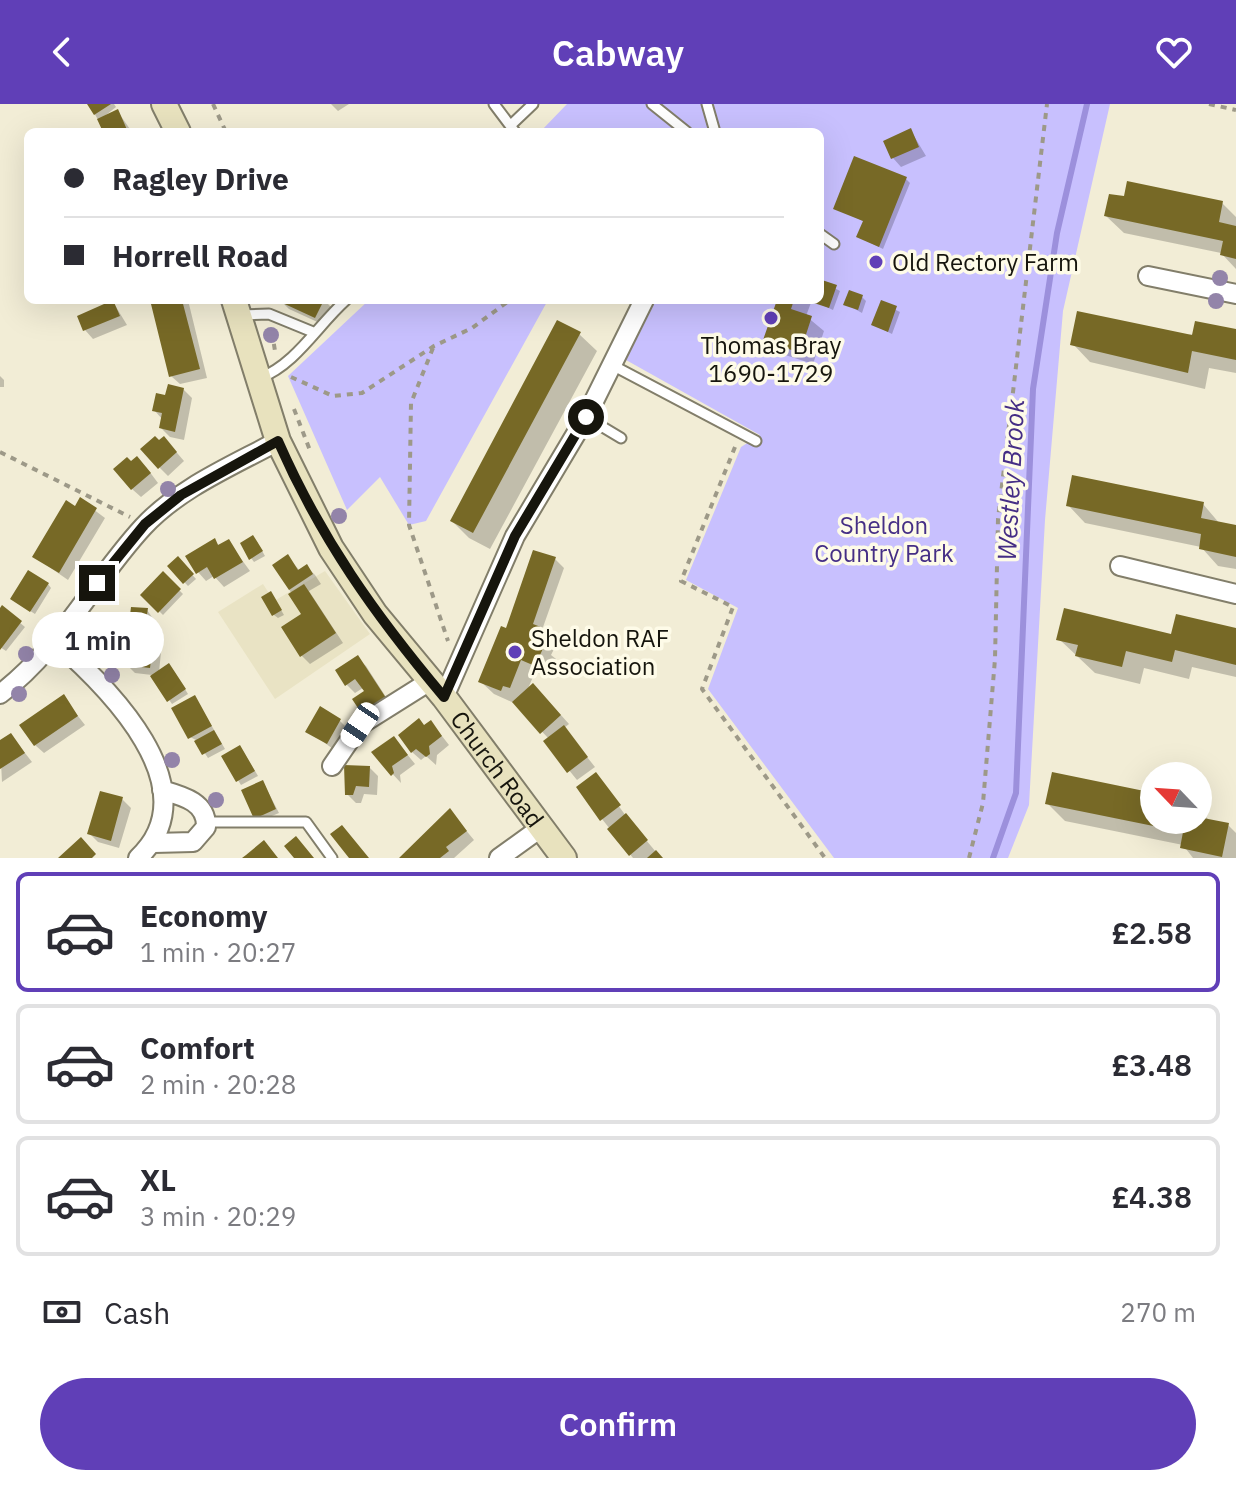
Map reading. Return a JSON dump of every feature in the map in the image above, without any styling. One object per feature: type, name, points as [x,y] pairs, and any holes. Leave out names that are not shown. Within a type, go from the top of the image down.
[{"type":"street","points":[[164,104],[176,128]]},
{"type":"street","points":[[1148,276],[1236,294]]},
{"type":"street","points":[[332,766],[360,725],[437,689],[457,668],[515,536],[586,417],[642,304]]},
{"type":"street","name":"Church Road","points":[[236,308],[272,374],[278,441],[331,548],[375,614],[437,689],[564,858]]},
{"type":"street","points":[[0,694],[18,680],[54,640],[145,524],[181,495],[278,441]]},
{"type":"street","points":[[1120,566],[1236,594]]},
{"type":"street","points":[[54,640],[88,669],[119,706],[144,741],[158,768],[163,818],[154,843],[138,858]]},
{"type":"street","points":[[154,843],[193,842],[207,822],[200,806],[185,796],[162,790]]},
{"type":"street","points":[[499,858],[542,827]]},
{"type":"lane","points":[[494,104],[513,128],[533,104]]},
{"type":"lane","points":[[652,104],[682,128]]},
{"type":"lane","points":[[707,104],[714,128]]},
{"type":"lane","points":[[824,237],[834,244]]},
{"type":"lane","points":[[272,374],[342,304]]},
{"type":"lane","points":[[236,308],[269,314],[313,332]]},
{"type":"lane","points":[[612,365],[756,441]]},
{"type":"lane","points":[[586,417],[621,438]]},
{"type":"lane","points":[[207,822],[306,822],[332,858]]},
{"type":"path","points":[[213,104],[224,128]]},
{"type":"path","points":[[969,858],[983,803],[995,659],[998,519],[1047,104]]},
{"type":"path","points":[[1209,104],[1236,110]]},
{"type":"path","points":[[272,374],[333,396],[362,393],[434,346],[472,328],[505,304]]},
{"type":"path","points":[[269,314],[272,374],[313,457]]},
{"type":"path","points":[[434,346],[411,403],[409,525],[457,668]]},
{"type":"path","points":[[741,434],[681,581],[733,607],[702,689],[825,858]]},
{"type":"path","points":[[0,452],[145,524]]},
{"type":"shaded area","points":[[325,571],[370,634],[275,699],[218,612],[263,584],[274,601]]},
{"type":"green space","name":"Sheldon Country Park","points":[[567,104],[1110,104],[1063,311],[1045,520],[1029,805],[1008,858],[834,858],[708,689],[738,608],[686,580],[741,447],[760,435],[626,360],[654,304],[824,304],[824,128],[544,128]]},
{"type":"green space","points":[[365,304],[546,304],[426,521],[409,525],[380,477],[347,510],[288,376]]},
{"type":"building","points":[[87,104],[111,104],[94,115]]},
{"type":"building","points":[[118,109],[126,128],[101,128],[97,119]]},
{"type":"building","points":[[911,128],[919,147],[891,159],[883,141]]},
{"type":"building","points":[[854,156],[907,177],[879,247],[856,237],[863,221],[833,209]]},
{"type":"building","points":[[1127,181],[1223,201],[1219,222],[1236,226],[1236,259],[1220,255],[1223,241],[1104,216],[1109,194],[1124,196]]},
{"type":"building","points":[[824,281],[837,285],[829,308],[817,304],[824,304]]},
{"type":"building","points":[[849,290],[863,295],[858,310],[843,305]]},
{"type":"building","points":[[881,300],[897,306],[888,332],[871,325]]},
{"type":"building","points":[[104,304],[115,304],[120,316],[83,331],[77,316]]},
{"type":"building","points":[[151,304],[183,304],[200,369],[169,377]]},
{"type":"building","points":[[285,304],[322,304],[315,318]]},
{"type":"building","points":[[776,304],[793,304],[791,309],[812,316],[800,353],[763,340]]},
{"type":"building","points":[[1077,311],[1192,335],[1195,321],[1236,329],[1236,360],[1192,351],[1188,373],[1070,345]]},
{"type":"building","points":[[557,320],[581,332],[473,533],[450,521]]},
{"type":"building","points":[[168,384],[184,388],[175,432],[159,428],[162,413],[152,411],[156,393],[165,395]]},
{"type":"building","points":[[155,436],[159,440],[164,436],[177,452],[158,469],[140,449]]},
{"type":"building","points":[[137,456],[151,473],[131,490],[113,469],[127,457],[131,461]]},
{"type":"building","points":[[1072,475],[1204,502],[1201,518],[1236,525],[1236,557],[1199,549],[1201,534],[1066,506]]},
{"type":"building","points":[[80,497],[97,508],[59,573],[32,557],[66,500],[75,506]]},
{"type":"building","points":[[253,535],[263,551],[249,560],[240,543]]},
{"type":"building","points":[[215,538],[218,545],[229,539],[243,562],[214,579],[207,567],[196,574],[185,556]]},
{"type":"building","points":[[533,550],[556,557],[533,624],[551,631],[535,666],[521,660],[510,688],[503,686],[501,691],[478,682],[501,626],[506,628]]},
{"type":"building","points":[[288,554],[298,570],[307,564],[313,574],[289,590],[272,565]]},
{"type":"building","points":[[178,556],[194,574],[183,584],[167,566]]},
{"type":"building","points":[[28,570],[49,583],[30,612],[10,599]]},
{"type":"building","points":[[163,571],[181,589],[158,613],[140,595]]},
{"type":"building","points":[[304,584],[336,633],[300,657],[281,627],[301,614],[288,594]]},
{"type":"building","points":[[271,591],[282,610],[272,616],[261,597]]},
{"type":"building","points":[[2,605],[22,621],[0,650],[0,608]]},
{"type":"building","points":[[131,607],[148,608],[146,621],[156,622],[150,668],[124,665]]},
{"type":"building","points":[[1064,608],[1171,634],[1176,614],[1236,628],[1236,665],[1175,650],[1172,662],[1126,651],[1122,667],[1075,656],[1078,645],[1056,640]]},
{"type":"building","points":[[358,655],[388,701],[364,717],[352,699],[364,691],[355,679],[345,686],[335,670]]},
{"type":"building","points":[[169,663],[186,689],[167,702],[150,676]]},
{"type":"building","points":[[533,683],[561,715],[540,734],[512,702]]},
{"type":"building","points":[[64,694],[78,716],[34,746],[19,725]]},
{"type":"building","points":[[195,695],[212,726],[188,739],[171,708]]},
{"type":"building","points":[[320,706],[341,719],[327,744],[305,732]]},
{"type":"building","points":[[419,718],[424,725],[431,720],[442,736],[429,746],[430,754],[426,757],[416,749],[411,753],[398,735]]},
{"type":"building","points":[[564,725],[588,757],[567,773],[543,741]]},
{"type":"building","points":[[214,730],[222,744],[202,755],[194,741]]},
{"type":"building","points":[[11,733],[25,753],[0,769],[0,740]]},
{"type":"building","points":[[394,736],[408,755],[392,766],[394,773],[391,776],[371,752]]},
{"type":"building","points":[[240,745],[255,771],[236,782],[221,756]]},
{"type":"building","points":[[344,765],[370,766],[369,787],[356,786],[353,795],[345,795]]},
{"type":"building","points":[[596,772],[621,805],[600,821],[576,787]]},
{"type":"building","points":[[1052,772],[1140,790],[1140,823],[1045,804]]},
{"type":"building","points":[[263,780],[276,809],[254,819],[241,790]]},
{"type":"building","points":[[100,791],[123,797],[111,841],[87,834]]},
{"type":"building","points":[[450,808],[467,831],[446,847],[449,851],[440,858],[399,858]]},
{"type":"building","points":[[626,813],[648,840],[629,856],[607,829]]},
{"type":"building","points":[[1212,820],[1229,823],[1222,857],[1180,848],[1183,834],[1212,834]]},
{"type":"building","points":[[342,825],[369,858],[349,858],[330,834]]},
{"type":"building","points":[[296,836],[314,858],[294,858],[284,846]]},
{"type":"building","points":[[81,837],[96,854],[92,858],[58,858]]},
{"type":"building","points":[[264,840],[278,858],[242,858],[246,855]]},
{"type":"building","points":[[656,850],[663,858],[647,858]]},
{"type":"waterway","name":"Westley Brook","points":[[993,858],[1016,793],[1033,389],[1057,233],[1087,104]]},
{"type":"place","name":"Old Rectory Farm","points":[[876,262]]},
{"type":"place","name":"Thomas Bray 1690-1729","points":[[771,318]]},
{"type":"place","name":"Sheldon RAF Association","points":[[515,652]]},
{"type":"route","points":[[97,583],[145,524],[181,495],[278,441],[304,500],[331,548],[375,614],[444,697],[515,536],[586,417]]}]
